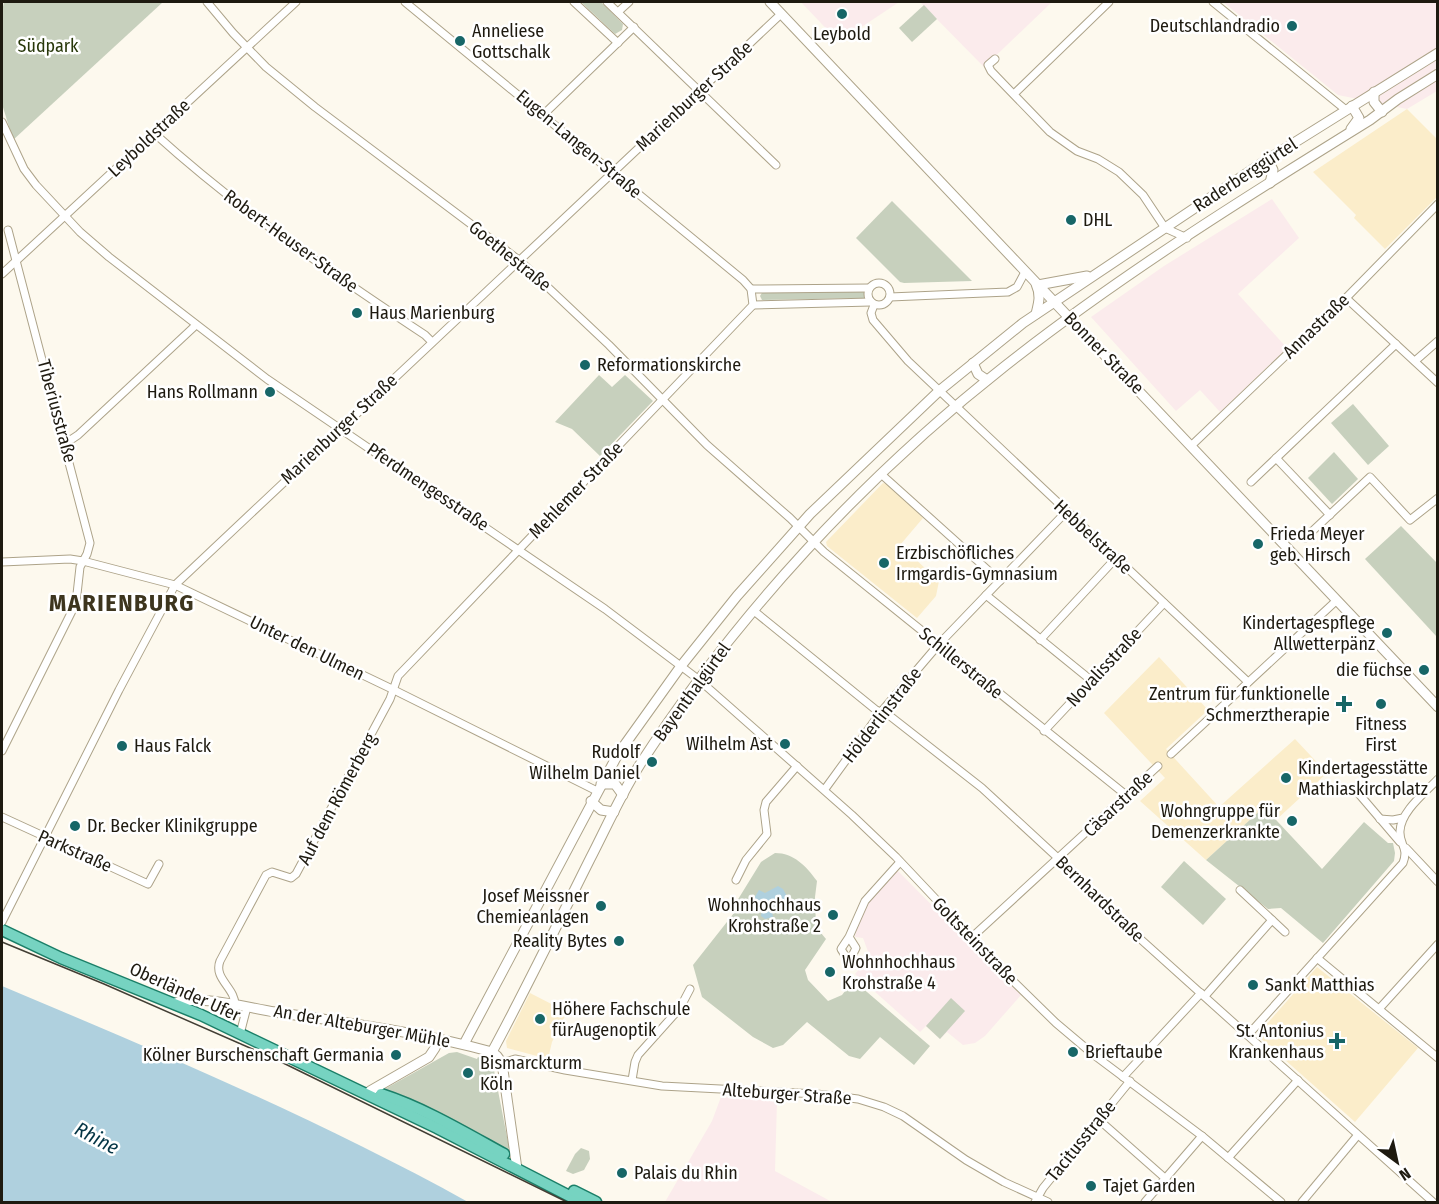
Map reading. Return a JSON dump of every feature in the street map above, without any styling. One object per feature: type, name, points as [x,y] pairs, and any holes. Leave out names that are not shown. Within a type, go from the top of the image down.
[{"type":"main road","name":"Bonner Straße","points":[[770,2],[1437,706]]},
{"type":"main road","name":"Raderberggürtel","points":[[1054,301],[1265,161],[1437,53]]},
{"type":"main road","name":"Raderberggürtel","points":[[1071,318],[1187,238],[1346,136],[1437,74]]},
{"type":"main road","points":[[1374,92],[1374,102],[1382,112]]},
{"type":"main road","points":[[1346,136],[1359,118],[1349,108]]},
{"type":"main road","points":[[1265,161],[1269,162],[1273,170],[1270,183]]},
{"type":"main road","points":[[1036,314],[1040,298],[1037,284],[1092,275]]},
{"type":"main road","name":"Bayenthalgürtel","points":[[464,1044],[591,801],[618,754],[681,666],[736,596],[858,467],[939,391],[1054,301]]},
{"type":"main road","name":"Bayenthalgürtel","points":[[492,1052],[637,769],[698,679],[814,543],[881,474],[987,380],[1071,318]]},
{"type":"main road","points":[[973,363],[978,374],[987,380]]},
{"type":"main road","points":[[599,787],[615,784],[623,795]]},
{"type":"main road","points":[[591,801],[601,810],[614,812]]},
{"type":"main road","name":"Oberländer Ufer","points":[[2,930],[61,958],[175,1003],[447,1128]]},
{"type":"main road","name":"An der Alteburger Mühle","points":[[175,1003],[196,999],[438,1038],[492,1052]]},
{"type":"main road","points":[[370,1091],[429,1057],[438,1038]]},
{"type":"main road","points":[[492,1052],[502,1063],[517,1165]]},
{"type":"main road","name":"Oberländer Ufer","points":[[354,1087],[400,1101],[447,1128]]},
{"type":"main road","points":[[447,1128],[596,1203]]},
{"type":"main road","points":[[517,1165],[581,1203]]},
{"type":"street","name":"Goethestraße","points":[[207,2],[266,67],[520,261],[609,345],[707,445],[799,527]]},
{"type":"street","name":"Leyboldstraße","points":[[2,274],[296,2]]},
{"type":"street","points":[[574,2],[618,43]]},
{"type":"street","points":[[607,2],[776,165]]},
{"type":"street","points":[[618,12],[629,2]]},
{"type":"street","points":[[1014,94],[1109,2]]},
{"type":"street","points":[[1213,2],[1349,108]]},
{"type":"street","name":"Eugen-Langen-Straße","points":[[410,3],[744,280],[751,289]]},
{"type":"street","name":"Marienburger Straße","points":[[2,922],[118,690],[175,585],[340,427],[520,261],[781,14]]},
{"type":"street","points":[[543,115],[634,27]]},
{"type":"street","points":[[995,59],[988,65],[991,71],[1062,142],[1105,163],[1132,183],[1165,228],[1187,238]]},
{"type":"street","name":"Pferdmengesstraße","points":[[2,122],[24,169],[36,186],[64,216],[109,257],[267,379],[605,609],[681,666]]},
{"type":"street","name":"Robert-Heuser-Straße","points":[[154,133],[225,193],[303,251],[426,335],[432,342]]},
{"type":"street","name":"Annastraße","points":[[1192,445],[1346,297],[1437,204]]},
{"type":"street","name":"Tiberiusstraße","points":[[2,751],[76,603],[80,567],[90,548],[8,230]]},
{"type":"street","points":[[890,297],[1013,290],[1025,272]]},
{"type":"street","points":[[872,303],[867,295],[869,288],[875,283],[887,286],[890,297]]},
{"type":"street","points":[[869,288],[751,289],[753,305],[872,303],[884,305],[890,297]]},
{"type":"street","points":[[1346,297],[1437,383]]},
{"type":"street","name":"Hebbelstraße","points":[[872,303],[873,320],[908,361],[1248,682]]},
{"type":"street","name":"Mehlemer Straße","points":[[392,688],[398,676],[753,305]]},
{"type":"street","points":[[64,440],[78,435],[196,326]]},
{"type":"street","points":[[1415,361],[1437,341]]},
{"type":"street","points":[[1251,482],[1396,344]]},
{"type":"street","points":[[1276,458],[1330,515]]},
{"type":"street","points":[[881,474],[1000,581]]},
{"type":"street","points":[[1305,538],[1370,477],[1410,520],[1437,498]]},
{"type":"street","name":"Hölderlinstraße","points":[[825,789],[881,712],[939,644],[1066,512]]},
{"type":"street","name":"Schillerstraße","points":[[799,527],[814,543],[1126,795]]},
{"type":"street","points":[[1040,640],[1116,558]]},
{"type":"street","name":"Unter den Ulmen","points":[[2,562],[70,559],[175,585],[599,787]]},
{"type":"street","points":[[986,595],[1092,681]]},
{"type":"street","points":[[1171,754],[1337,600]]},
{"type":"street","name":"Novalisstraße","points":[[1044,731],[1164,603]]},
{"type":"street","name":"Bernhardstraße","points":[[754,611],[876,710],[890,716],[982,788],[1059,859],[1127,927],[1433,1203]]},
{"type":"street","name":"Goltsteinstraße","points":[[681,666],[825,789],[900,862],[971,938],[1056,1023],[1202,1136],[1281,1203]]},
{"type":"street","name":"Auf dem Römerberg","points":[[235,1006],[236,998],[219,975],[218,965],[266,875],[272,872],[291,879],[296,874],[371,736],[390,699],[392,688]]},
{"type":"street","points":[[736,880],[746,860],[767,834],[764,810],[766,802],[797,766]]},
{"type":"street","name":"Cäsarstraße","points":[[971,938],[1158,766]]},
{"type":"street","points":[[1248,1035],[1403,863],[1406,855],[1400,833],[1402,818],[1437,779]]},
{"type":"street","points":[[1359,794],[1437,882]]},
{"type":"street","name":"Parkstraße","points":[[2,817],[148,884],[159,864]]},
{"type":"street","points":[[1380,819],[1386,821],[1402,818]]},
{"type":"street","points":[[849,936],[865,901],[900,862]]},
{"type":"street","points":[[1240,890],[1285,932]]},
{"type":"street","name":"Tacitusstraße","points":[[1036,1201],[1043,1188],[1098,1119],[1126,1079],[1272,920]]},
{"type":"street","points":[[1379,1009],[1437,944]]},
{"type":"street","points":[[1317,958],[1437,1058]]},
{"type":"street","points":[[632,1080],[638,1056],[680,1008],[690,989]]},
{"type":"street","points":[[240,1034],[247,1007]]},
{"type":"street","name":"Alteburger Straße","points":[[502,1063],[515,1059],[662,1086],[836,1095],[875,1104],[903,1116],[966,1161],[1036,1201],[1048,1203]]},
{"type":"street","points":[[1228,1158],[1298,1080]]},
{"type":"street","points":[[1098,1119],[1166,1179]]},
{"type":"street","points":[[1145,1203],[1202,1136]]},
{"type":"street","points":[[1302,1203],[1357,1136]]},
{"type":"shaded area","points":[[801,2],[899,2],[839,42]]},
{"type":"shaded area","points":[[920,2],[1052,2],[984,67]]},
{"type":"shaded area","points":[[1223,2],[1437,2],[1437,91],[1407,109],[1338,95]]},
{"type":"shaded area","points":[[1407,109],[1437,139],[1437,197],[1385,249],[1354,218],[1356,215],[1313,172]]},
{"type":"shaded area","points":[[1272,199],[1299,238],[1238,294],[1287,348],[1220,412],[1200,390],[1176,411],[1091,317],[1164,266]]},
{"type":"shaded area","name":"Erzbischöfliches Irmgardis-Gymnasium","points":[[883,483],[888,484],[923,518],[900,545],[939,581],[936,596],[917,618],[827,546],[826,542]]},
{"type":"shaded area","points":[[1159,657],[1208,710],[1166,749],[1219,807],[1295,739],[1327,773],[1276,820],[1264,807],[1206,860],[1140,801],[1165,778],[1104,713]]},
{"type":"shaded area","points":[[897,870],[1021,995],[985,1036],[975,1043],[963,1045],[947,1032],[940,1039],[926,1026],[920,1032],[855,974],[870,957],[863,938],[855,937],[856,927],[865,905]]},
{"type":"shaded area","name":"St. Antonius Krankenhaus","points":[[1317,967],[1418,1048],[1355,1122],[1257,1035]]},
{"type":"shaded area","name":"Höhere Fachschule fürAugenoptik","points":[[530,993],[567,1012],[552,1042],[548,1059],[507,1048],[506,1041]]},
{"type":"shaded area","points":[[721,1097],[777,1101],[775,1171],[832,1202],[665,1202],[712,1121]]},
{"type":"green space","name":"Südpark","points":[[4,2],[163,2],[13,140],[2,104],[2,11]]},
{"type":"green space","points":[[581,2],[601,2],[623,24],[622,30],[615,34]]},
{"type":"green space","points":[[924,5],[937,19],[912,42],[899,28]]},
{"type":"green space","points":[[892,201],[972,281],[900,282],[856,238]]},
{"type":"green space","points":[[763,291],[866,291],[865,298],[762,300],[760,296]]},
{"type":"green space","points":[[599,375],[612,387],[625,375],[653,401],[600,456],[572,429],[555,422]]},
{"type":"green space","points":[[1353,404],[1389,446],[1368,465],[1331,423]]},
{"type":"green space","points":[[1334,452],[1358,479],[1332,504],[1308,478]]},
{"type":"green space","points":[[1401,526],[1437,563],[1437,637],[1365,559]]},
{"type":"green space","points":[[1264,807],[1322,869],[1364,822],[1388,843],[1393,843],[1394,861],[1323,943],[1281,908],[1268,909],[1206,860]]},
{"type":"green space","points":[[775,853],[788,855],[799,861],[817,881],[816,927],[826,939],[805,970],[808,980],[828,1001],[842,995],[852,982],[860,986],[930,1046],[914,1065],[880,1037],[860,1059],[849,1056],[807,1022],[783,1045],[773,1048],[753,1037],[702,997],[693,965],[734,913],[737,901],[761,862]]},
{"type":"green space","points":[[1184,861],[1226,899],[1203,925],[1161,887]]},
{"type":"green space","points":[[951,998],[965,1011],[940,1039],[926,1026]]},
{"type":"green space","points":[[457,1052],[477,1059],[478,1057],[494,1070],[509,1147],[507,1151],[383,1090],[449,1053]]},
{"type":"green space","points":[[581,1148],[589,1151],[590,1159],[584,1170],[573,1174],[566,1171],[575,1154]]},
{"type":"water","points":[[778,886],[783,889],[788,898],[772,904],[773,917],[765,919],[761,916],[762,909],[753,900],[759,890],[765,893]]},
{"type":"water","name":"Rhine","points":[[2,986],[179,1061],[296,1115],[468,1202],[2,1202]]},
{"type":"tram line","points":[[2,942],[275,1059],[567,1202]]},
{"type":"place","name":"Leybold","points":[[842,14]]},
{"type":"place","name":"Deutschlandradio","points":[[1292,26]]},
{"type":"place","name":"Anneliese Gottschalk","points":[[460,41]]},
{"type":"place","name":"DHL","points":[[1071,220]]},
{"type":"place","name":"Haus Marienburg","points":[[357,313]]},
{"type":"place","name":"Reformationskirche","points":[[585,365]]},
{"type":"place","name":"Hans Rollmann","points":[[270,392]]},
{"type":"place","name":"Frieda Meyer geb. Hirsch","points":[[1258,544]]},
{"type":"place","name":"Erzbischöfliches Irmgardis-Gymnasium","points":[[884,563]]},
{"type":"place","name":"Kindertagespflege Allwetterpänz","points":[[1387,633]]},
{"type":"place","name":"die füchse","points":[[1424,670]]},
{"type":"place","name":"Zentrum für funktionelle Schmerztherapie","points":[[1344,704]]},
{"type":"place","name":"Fitness First","points":[[1381,704]]},
{"type":"place","name":"Wilhelm Ast","points":[[785,744]]},
{"type":"place","name":"Haus Falck","points":[[122,746]]},
{"type":"place","name":"Rudolf Wilhelm Daniel","points":[[652,762]]},
{"type":"place","name":"Kindertagesstätte Mathiaskirchplatz","points":[[1286,778]]},
{"type":"place","name":"Wohngruppe für Demenzerkrankte","points":[[1292,821]]},
{"type":"place","name":"Dr. Becker Klinikgruppe","points":[[75,826]]},
{"type":"place","name":"Josef Meissner Chemieanlagen","points":[[601,906]]},
{"type":"place","name":"Wohnhochhaus Krohstraße 2","points":[[833,915]]},
{"type":"place","name":"Reality Bytes","points":[[619,941]]},
{"type":"place","name":"Wohnhochhaus Krohstraße 4","points":[[830,972]]},
{"type":"place","name":"Sankt Matthias","points":[[1253,985]]},
{"type":"place","name":"Höhere Fachschule fürAugenoptik","points":[[540,1019]]},
{"type":"place","name":"St. Antonius Krankenhaus","points":[[1337,1041]]},
{"type":"place","name":"Brieftaube","points":[[1073,1052]]},
{"type":"place","name":"Kölner Burschenschaft Germania","points":[[396,1055]]},
{"type":"place","name":"Bismarckturm Köln","points":[[468,1073]]},
{"type":"place","name":"Palais du Rhin","points":[[622,1173]]},
{"type":"place","name":"Tajet Garden","points":[[1091,1186]]},
{"type":"district","name":"MARIENBURG","points":[[122,603]]}]
